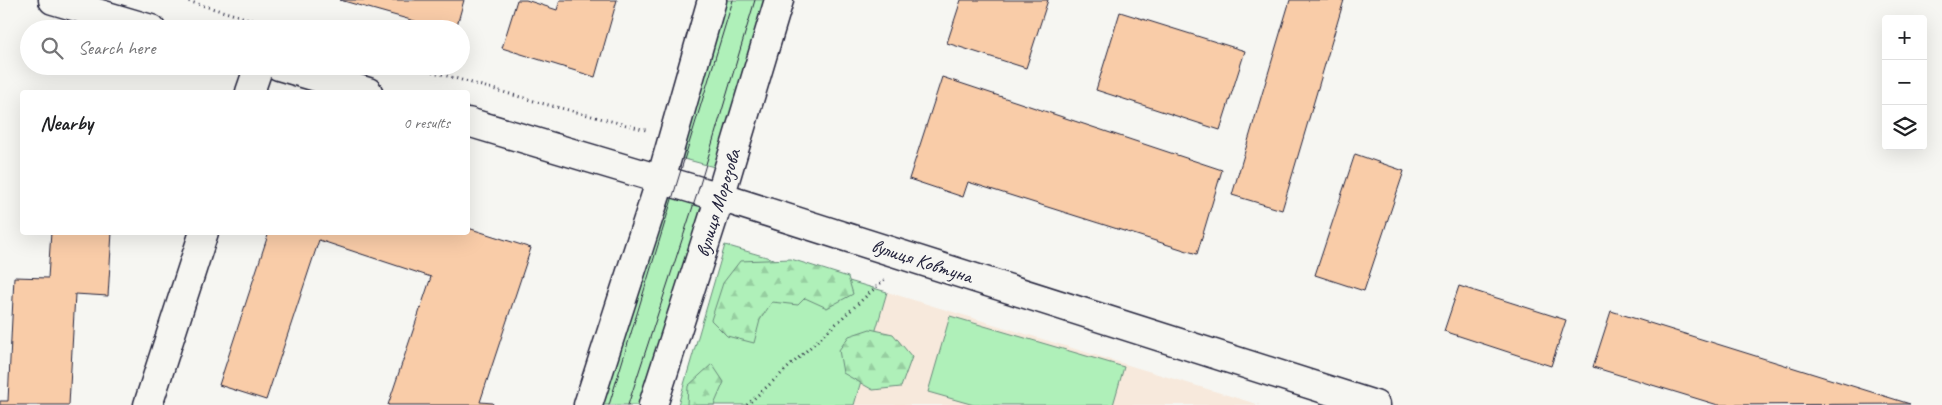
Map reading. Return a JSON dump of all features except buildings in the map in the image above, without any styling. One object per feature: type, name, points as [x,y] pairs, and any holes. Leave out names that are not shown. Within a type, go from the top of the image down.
[{"type":"street","points":[[53,0],[121,20]]},
{"type":"street","points":[[588,405],[661,179],[712,0]]},
{"type":"street","name":"вулиця Морозова","points":[[653,405],[720,198],[779,0]]},
{"type":"street","points":[[251,90],[256,75]]},
{"type":"street","points":[[310,75],[361,90]]},
{"type":"street","name":"вулиця Ковтуна","points":[[470,123],[661,179],[1375,405]]},
{"type":"street","points":[[148,405],[203,235]]},
{"type":"path","points":[[184,0],[252,20]]},
{"type":"path","points":[[444,75],[541,103],[648,130]]},
{"type":"path","points":[[747,405],[891,274]]},
{"type":"shaded area","points":[[887,292],[1260,405],[854,405]]},
{"type":"green space","points":[[724,0],[767,0],[718,168],[677,157]]},
{"type":"green space","points":[[665,189],[711,201],[645,405],[597,405]]},
{"type":"green space","points":[[725,245],[887,292],[854,405],[678,405]]},
{"type":"green space","points":[[791,259],[848,277],[853,294],[827,308],[805,298],[798,305],[772,302],[760,320],[754,343],[727,336],[711,320],[723,283],[740,261]]},
{"type":"green space","points":[[950,316],[1124,367],[1113,405],[974,405],[928,392]]},
{"type":"green space","points":[[870,329],[893,334],[912,357],[901,387],[873,390],[843,373],[839,350],[849,336]]},
{"type":"green space","points":[[712,364],[724,382],[714,405],[687,405],[688,386]]},
{"type":"tram line","points":[[609,405],[733,0]]},
{"type":"tram line","points":[[628,405],[698,191],[755,0]]}]
